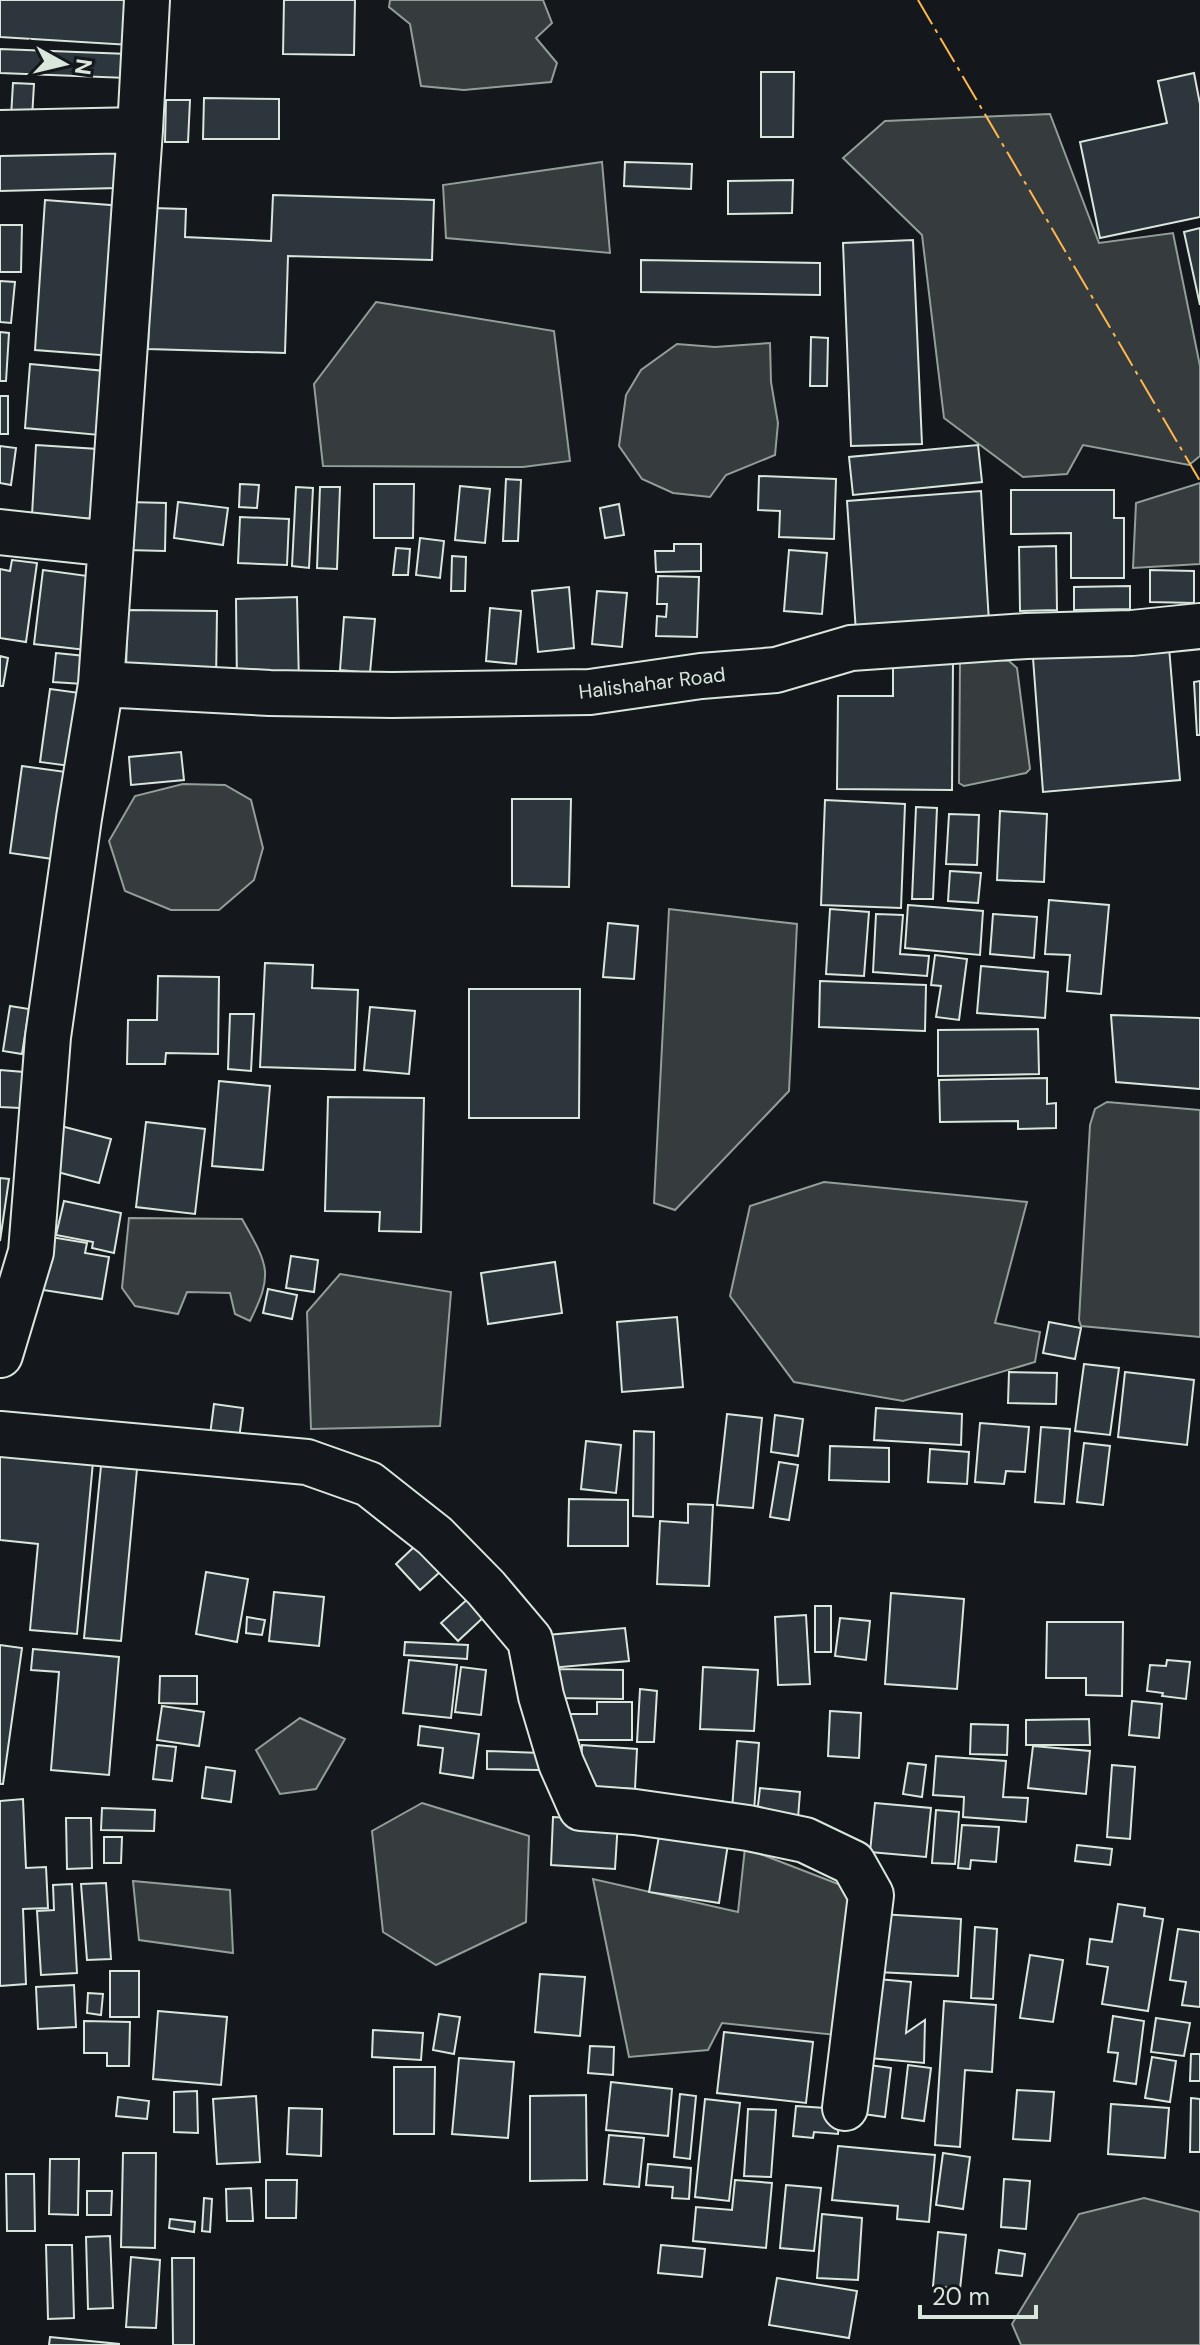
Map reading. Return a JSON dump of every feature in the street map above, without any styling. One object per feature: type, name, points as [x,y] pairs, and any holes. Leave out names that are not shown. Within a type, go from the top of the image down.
[{"type":"street","points":[[0,1355],[31,1252],[48,1037],[101,684],[147,0]]},
{"type":"street","points":[[0,133],[140,130]]},
{"type":"street","points":[[0,532],[111,544]]},
{"type":"street","name":"Halishahar Road","points":[[101,684],[270,693],[392,695],[590,692],[701,676],[776,670],[851,648],[1026,636],[1132,633],[1200,626]]},
{"type":"street","points":[[0,1434],[307,1462],[369,1484],[435,1536],[486,1588],[530,1640],[541,1696],[557,1750],[581,1808],[635,1812],[762,1831],[805,1840],[853,1863],[871,1895],[845,2108]]},
{"type":"shaded area","points":[[390,0],[543,0],[552,23],[536,38],[557,63],[551,82],[464,90],[421,86],[410,24],[389,7]]},
{"type":"shaded area","points":[[1050,114],[1099,243],[1173,233],[1200,366],[1200,456],[1189,465],[1083,445],[1067,474],[1023,477],[944,418],[922,235],[843,158],[885,121]]},
{"type":"shaded area","points":[[602,162],[610,253],[446,238],[443,185]]},
{"type":"shaded area","points":[[376,302],[554,331],[570,461],[523,467],[323,466],[314,384]]},
{"type":"shaded area","points":[[770,343],[771,382],[778,423],[775,455],[726,475],[710,497],[673,493],[642,479],[619,446],[626,395],[641,370],[677,344],[715,347]]},
{"type":"shaded area","points":[[1200,483],[1200,564],[1133,568],[1136,503]]},
{"type":"shaded area","points":[[963,656],[1009,661],[1017,668],[1030,769],[1026,773],[964,786],[959,783],[960,661]]},
{"type":"shaded area","points":[[183,784],[225,785],[251,800],[263,848],[254,880],[219,910],[171,910],[125,891],[109,841],[135,796]]},
{"type":"shaded area","points":[[669,909],[797,924],[789,1091],[675,1210],[654,1203]]},
{"type":"shaded area","points":[[1107,1102],[1200,1110],[1200,1337],[1081,1326],[1090,1125],[1095,1109]]},
{"type":"shaded area","points":[[824,1182],[1027,1202],[995,1323],[1040,1332],[1035,1362],[903,1401],[794,1382],[730,1296],[750,1206]]},
{"type":"shaded area","points":[[129,1218],[242,1219],[258,1248],[265,1269],[263,1291],[250,1321],[235,1314],[230,1293],[187,1292],[178,1314],[135,1306],[122,1288]]},
{"type":"shaded area","points":[[340,1274],[451,1292],[440,1426],[311,1429],[307,1312]]},
{"type":"shaded area","points":[[300,1718],[345,1739],[316,1789],[280,1794],[256,1750]]},
{"type":"shaded area","points":[[422,1803],[529,1836],[526,1922],[436,1965],[383,1932],[372,1831]]},
{"type":"shaded area","points":[[745,1848],[851,1889],[836,2035],[722,2023],[708,2050],[629,2057],[593,1879],[738,1912]]},
{"type":"shaded area","points":[[133,1881],[230,1890],[233,1953],[139,1940]]},
{"type":"shaded area","points":[[1144,2198],[1200,2212],[1200,2345],[1021,2345],[1012,2324],[1079,2214]]},
{"type":"building","points":[[0,0],[132,0],[130,45],[0,37]]},
{"type":"building","points":[[284,0],[355,0],[354,55],[283,54]]},
{"type":"building","points":[[0,49],[128,54],[127,78],[0,73]]},
{"type":"building","points":[[761,72],[794,72],[793,137],[761,137]]},
{"type":"building","points":[[1194,73],[1200,104],[1200,217],[1100,238],[1080,142],[1167,123],[1158,81]]},
{"type":"building","points":[[13,83],[34,84],[32,118],[11,117]]},
{"type":"building","points":[[204,98],[279,99],[279,139],[203,139]]},
{"type":"building","points":[[166,100],[190,100],[188,142],[165,142]]},
{"type":"building","points":[[116,150],[117,188],[0,191],[0,153]]},
{"type":"building","points":[[625,162],[692,164],[691,189],[624,186]]},
{"type":"building","points":[[793,180],[792,213],[728,214],[728,181]]},
{"type":"building","points":[[273,195],[434,200],[432,260],[288,256],[285,353],[148,349],[153,208],[186,209],[185,237],[271,241]]},
{"type":"building","points":[[45,200],[123,206],[113,356],[35,350]]},
{"type":"building","points":[[0,225],[22,225],[21,272],[0,272]]},
{"type":"building","points":[[1200,228],[1200,305],[1184,232]]},
{"type":"building","points":[[913,240],[922,444],[851,446],[843,243]]},
{"type":"building","points":[[641,260],[820,263],[820,295],[641,292]]},
{"type":"building","points":[[0,281],[15,282],[11,323],[0,322]]},
{"type":"building","points":[[0,332],[9,333],[6,381],[0,381]]},
{"type":"building","points":[[811,337],[828,338],[827,386],[810,386]]},
{"type":"building","points":[[30,364],[105,371],[99,435],[25,428]]},
{"type":"building","points":[[0,396],[8,396],[8,434],[0,434]]},
{"type":"building","points":[[36,445],[98,449],[94,519],[32,515]]},
{"type":"building","points":[[978,445],[982,482],[853,495],[849,457]]},
{"type":"building","points":[[0,446],[16,448],[11,485],[0,483]]},
{"type":"building","points":[[759,476],[836,479],[834,539],[779,537],[780,511],[758,510]]},
{"type":"building","points":[[506,479],[521,480],[518,541],[503,541]]},
{"type":"building","points":[[240,484],[259,485],[257,508],[239,507]]},
{"type":"building","points":[[374,484],[414,484],[413,538],[374,538]]},
{"type":"building","points":[[460,486],[490,489],[485,543],[455,540]]},
{"type":"building","points":[[296,487],[313,488],[309,568],[292,566]]},
{"type":"building","points":[[320,487],[340,487],[337,569],[317,568]]},
{"type":"building","points":[[1011,490],[1114,490],[1114,518],[1124,518],[1124,578],[1071,578],[1071,533],[1011,534]]},
{"type":"building","points":[[981,491],[989,622],[856,632],[847,501]]},
{"type":"building","points":[[128,502],[166,503],[165,551],[127,550]]},
{"type":"building","points":[[178,502],[228,508],[223,545],[174,538]]},
{"type":"building","points":[[619,504],[624,535],[605,538],[600,508]]},
{"type":"building","points":[[240,517],[289,519],[287,565],[238,563]]},
{"type":"building","points":[[420,538],[444,541],[440,578],[416,575]]},
{"type":"building","points":[[674,544],[701,544],[701,571],[656,572],[655,551],[674,551]]},
{"type":"building","points":[[1056,546],[1057,610],[1020,611],[1019,547]]},
{"type":"building","points":[[396,548],[410,549],[408,575],[393,575]]},
{"type":"building","points":[[789,550],[827,553],[822,614],[784,611]]},
{"type":"building","points":[[452,556],[466,557],[465,591],[451,591]]},
{"type":"building","points":[[12,560],[37,563],[26,642],[0,638],[0,569],[10,571]]},
{"type":"building","points":[[43,570],[95,577],[86,650],[34,644]]},
{"type":"building","points":[[1150,570],[1194,571],[1194,603],[1150,602]]},
{"type":"building","points":[[658,576],[699,577],[697,637],[656,636],[657,616],[666,617],[667,604],[657,604]]},
{"type":"building","points":[[1130,586],[1130,609],[1074,610],[1074,587]]},
{"type":"building","points":[[569,587],[574,648],[538,652],[532,591]]},
{"type":"building","points":[[597,591],[627,593],[622,647],[592,644]]},
{"type":"building","points":[[297,597],[299,684],[237,686],[236,599]]},
{"type":"building","points":[[490,608],[521,611],[516,664],[486,661]]},
{"type":"building","points":[[127,610],[217,611],[216,683],[126,682]]},
{"type":"building","points":[[344,617],[375,619],[370,673],[340,670]]},
{"type":"building","points":[[1169,647],[1180,780],[1043,792],[1033,658]]},
{"type":"building","points":[[56,653],[85,656],[83,684],[53,682]]},
{"type":"building","points":[[0,656],[8,658],[3,686],[0,686]]},
{"type":"building","points":[[893,660],[953,661],[952,790],[837,789],[838,696],[893,696]]},
{"type":"building","points":[[1200,681],[1200,735],[1197,735],[1194,682]]},
{"type":"building","points":[[50,689],[80,693],[70,766],[40,762]]},
{"type":"building","points":[[181,752],[184,780],[131,785],[129,757]]},
{"type":"building","points":[[22,766],[66,772],[53,859],[10,853]]},
{"type":"building","points":[[512,799],[571,799],[569,887],[512,886]]},
{"type":"building","points":[[825,800],[905,804],[901,908],[821,905]]},
{"type":"building","points":[[916,807],[937,808],[933,899],[912,899]]},
{"type":"building","points":[[1000,811],[1047,814],[1044,882],[997,880]]},
{"type":"building","points":[[949,814],[979,815],[977,865],[946,864]]},
{"type":"building","points":[[950,871],[981,873],[978,903],[948,901]]},
{"type":"building","points":[[1049,900],[1109,905],[1101,994],[1067,991],[1070,955],[1045,954]]},
{"type":"building","points":[[908,905],[983,911],[980,955],[905,948]]},
{"type":"building","points":[[830,909],[869,912],[864,976],[826,974]]},
{"type":"building","points":[[876,914],[903,915],[900,954],[929,956],[927,976],[873,972]]},
{"type":"building","points":[[993,914],[1037,917],[1034,958],[990,954]]},
{"type":"building","points":[[608,923],[638,926],[634,979],[603,977]]},
{"type":"building","points":[[935,955],[967,959],[959,1020],[936,1017],[941,986],[931,985]]},
{"type":"building","points":[[265,963],[313,965],[312,988],[358,990],[355,1070],[260,1067]]},
{"type":"building","points":[[981,966],[1048,972],[1045,1018],[977,1013]]},
{"type":"building","points":[[158,976],[219,977],[218,1054],[166,1053],[165,1064],[127,1064],[128,1020],[157,1020]]},
{"type":"building","points":[[820,981],[926,985],[925,1031],[819,1027]]},
{"type":"building","points":[[469,989],[580,989],[579,1118],[469,1118]]},
{"type":"building","points":[[10,1006],[29,1009],[22,1054],[3,1051]]},
{"type":"building","points":[[370,1007],[415,1011],[409,1074],[364,1070]]},
{"type":"building","points":[[230,1014],[254,1014],[251,1071],[228,1069]]},
{"type":"building","points":[[1111,1015],[1200,1018],[1200,1089],[1116,1082]]},
{"type":"building","points":[[1038,1029],[1039,1074],[938,1076],[938,1030]]},
{"type":"building","points":[[0,1070],[24,1072],[20,1108],[0,1107]]},
{"type":"building","points":[[1047,1078],[1047,1104],[1056,1103],[1056,1128],[1018,1129],[1018,1121],[940,1122],[939,1080]]},
{"type":"building","points":[[219,1081],[270,1086],[263,1170],[212,1166]]},
{"type":"building","points":[[328,1097],[424,1098],[421,1232],[379,1231],[380,1212],[325,1211]]},
{"type":"building","points":[[146,1122],[205,1129],[195,1214],[136,1207]]},
{"type":"building","points":[[61,1126],[111,1139],[99,1183],[50,1170]]},
{"type":"building","points":[[0,1178],[9,1179],[0,1241]]},
{"type":"building","points":[[64,1201],[121,1213],[114,1253],[92,1248],[93,1242],[56,1235]]},
{"type":"building","points":[[39,1235],[87,1243],[85,1253],[109,1257],[102,1299],[30,1288]]},
{"type":"building","points":[[291,1256],[318,1260],[314,1292],[286,1288]]},
{"type":"building","points":[[555,1262],[562,1313],[488,1324],[481,1273]]},
{"type":"building","points":[[268,1289],[297,1295],[292,1319],[263,1313]]},
{"type":"building","points":[[677,1317],[683,1387],[622,1392],[617,1322]]},
{"type":"building","points":[[1049,1322],[1081,1328],[1075,1359],[1043,1353]]},
{"type":"building","points":[[1084,1364],[1119,1368],[1110,1435],[1075,1431]]},
{"type":"building","points":[[1009,1372],[1057,1373],[1056,1404],[1008,1403]]},
{"type":"building","points":[[1125,1372],[1194,1380],[1187,1445],[1118,1437]]},
{"type":"building","points":[[214,1404],[243,1408],[239,1439],[210,1435]]},
{"type":"building","points":[[876,1408],[962,1414],[961,1445],[874,1440]]},
{"type":"building","points":[[727,1414],[762,1418],[753,1508],[717,1505]]},
{"type":"building","points":[[775,1415],[803,1419],[798,1456],[771,1452]]},
{"type":"building","points":[[980,1423],[1029,1427],[1025,1472],[1006,1471],[1004,1484],[975,1482]]},
{"type":"building","points":[[1041,1427],[1070,1429],[1064,1504],[1035,1502]]},
{"type":"building","points":[[634,1431],[654,1432],[653,1517],[633,1516]]},
{"type":"building","points":[[586,1441],[621,1445],[616,1493],[581,1489]]},
{"type":"building","points":[[1084,1443],[1110,1446],[1103,1505],[1077,1502]]},
{"type":"building","points":[[830,1446],[889,1448],[889,1482],[829,1480]]},
{"type":"building","points":[[930,1449],[969,1452],[967,1484],[928,1482]]},
{"type":"building","points":[[0,1453],[93,1462],[77,1634],[30,1630],[38,1544],[0,1540]]},
{"type":"building","points":[[779,1462],[798,1465],[789,1520],[770,1517]]},
{"type":"building","points":[[101,1466],[137,1469],[121,1641],[84,1638]]},
{"type":"building","points":[[569,1499],[628,1500],[628,1546],[568,1546]]},
{"type":"building","points":[[688,1504],[713,1505],[709,1586],[657,1584],[660,1521],[688,1523]]},
{"type":"building","points":[[415,1546],[440,1572],[420,1590],[396,1564]]},
{"type":"building","points":[[206,1572],[248,1579],[237,1642],[196,1634]]},
{"type":"building","points":[[274,1592],[324,1597],[319,1646],[269,1641]]},
{"type":"building","points":[[891,1593],[964,1599],[957,1689],[885,1684]]},
{"type":"building","points":[[470,1597],[486,1615],[458,1641],[441,1623]]},
{"type":"building","points":[[815,1606],[831,1606],[831,1652],[815,1652]]},
{"type":"building","points":[[806,1615],[810,1684],[778,1685],[775,1617]]},
{"type":"building","points":[[247,1617],[265,1620],[262,1635],[246,1633]]},
{"type":"building","points":[[840,1618],[870,1621],[866,1660],[835,1656]]},
{"type":"building","points":[[1047,1622],[1123,1622],[1122,1696],[1086,1695],[1086,1678],[1046,1678]]},
{"type":"building","points":[[625,1628],[629,1661],[550,1668],[547,1635]]},
{"type":"building","points":[[405,1642],[468,1645],[467,1659],[404,1655]]},
{"type":"building","points":[[0,1645],[22,1648],[3,1784],[0,1784]]},
{"type":"building","points":[[33,1649],[119,1657],[109,1775],[51,1770],[59,1672],[31,1670]]},
{"type":"building","points":[[409,1660],[457,1665],[451,1718],[403,1713]]},
{"type":"building","points":[[1167,1660],[1190,1662],[1186,1699],[1147,1691],[1150,1665],[1166,1666]]},
{"type":"building","points":[[461,1667],[486,1670],[481,1715],[455,1712]]},
{"type":"building","points":[[703,1667],[758,1670],[754,1731],[700,1729]]},
{"type":"building","points":[[556,1669],[623,1670],[623,1699],[556,1698]]},
{"type":"building","points":[[160,1676],[197,1676],[197,1704],[159,1703]]},
{"type":"building","points":[[640,1689],[657,1691],[654,1742],[637,1742]]},
{"type":"building","points":[[1132,1701],[1162,1704],[1159,1738],[1129,1735]]},
{"type":"building","points":[[597,1702],[632,1702],[632,1740],[560,1740],[561,1714],[597,1714]]},
{"type":"building","points":[[162,1706],[204,1712],[199,1746],[157,1740]]},
{"type":"building","points":[[830,1711],[861,1713],[859,1758],[828,1756]]},
{"type":"building","points":[[1089,1719],[1090,1745],[1026,1745],[1026,1720]]},
{"type":"building","points":[[971,1724],[1008,1725],[1007,1755],[970,1754]]},
{"type":"building","points":[[420,1726],[479,1734],[473,1778],[440,1773],[443,1748],[418,1745]]},
{"type":"building","points":[[737,1741],[759,1743],[754,1811],[732,1810]]},
{"type":"building","points":[[157,1745],[176,1747],[172,1781],[153,1779]]},
{"type":"building","points":[[582,1745],[637,1749],[635,1789],[580,1786]]},
{"type":"building","points":[[1033,1746],[1090,1751],[1086,1794],[1028,1788]]},
{"type":"building","points":[[487,1751],[540,1753],[539,1770],[487,1769]]},
{"type":"building","points":[[936,1756],[1006,1761],[1003,1797],[1028,1798],[1026,1822],[963,1817],[964,1797],[933,1795]]},
{"type":"building","points":[[908,1763],[926,1765],[922,1797],[903,1794]]},
{"type":"building","points":[[1112,1765],[1135,1767],[1130,1839],[1107,1837]]},
{"type":"building","points":[[206,1767],[235,1771],[231,1802],[202,1798]]},
{"type":"building","points":[[760,1788],[800,1792],[798,1818],[757,1814]]},
{"type":"building","points":[[23,1799],[26,1868],[46,1867],[48,1908],[23,1909],[26,1984],[0,1986],[0,1801]]},
{"type":"building","points":[[875,1803],[931,1808],[926,1857],[870,1852]]},
{"type":"building","points":[[102,1808],[155,1810],[154,1831],[101,1830]]},
{"type":"building","points":[[936,1810],[959,1812],[955,1864],[932,1863]]},
{"type":"building","points":[[553,1817],[618,1821],[615,1869],[551,1865]]},
{"type":"building","points":[[66,1818],[91,1818],[92,1868],[67,1869]]},
{"type":"building","points":[[661,1825],[729,1837],[719,1903],[649,1892]]},
{"type":"building","points":[[962,1825],[999,1827],[996,1862],[971,1860],[970,1869],[958,1868]]},
{"type":"building","points":[[104,1837],[122,1837],[121,1863],[104,1863]]},
{"type":"building","points":[[1077,1845],[1112,1849],[1110,1865],[1075,1861]]},
{"type":"building","points":[[106,1883],[111,1959],[87,1960],[81,1884]]},
{"type":"building","points":[[72,1884],[77,1973],[41,1975],[37,1911],[54,1910],[53,1885]]},
{"type":"building","points":[[1118,1904],[1145,1908],[1144,1916],[1163,1919],[1148,2011],[1102,2004],[1108,1967],[1087,1964],[1090,1939],[1112,1942]]},
{"type":"building","points":[[880,1914],[961,1919],[958,1976],[877,1972]]},
{"type":"building","points":[[975,1927],[997,1929],[993,1999],[971,1998]]},
{"type":"building","points":[[1178,1929],[1200,1932],[1200,2007],[1182,2005],[1186,1982],[1170,1980]]},
{"type":"building","points":[[1030,1955],[1063,1960],[1053,2022],[1020,2018]]},
{"type":"building","points":[[110,1971],[139,1971],[139,2017],[110,2017]]},
{"type":"building","points":[[540,1974],[585,1977],[580,2036],[535,2032]]},
{"type":"building","points":[[877,1979],[911,1982],[906,2033],[925,2020],[924,2063],[870,2058]]},
{"type":"building","points":[[74,1985],[76,2027],[38,2029],[36,1987]]},
{"type":"building","points":[[88,1993],[103,1994],[101,2015],[87,2013]]},
{"type":"building","points":[[944,2001],[996,2005],[992,2072],[965,2070],[960,2147],[935,2145]]},
{"type":"building","points":[[158,2011],[227,2017],[221,2085],[153,2079]]},
{"type":"building","points":[[439,2014],[460,2017],[454,2054],[433,2050]]},
{"type":"building","points":[[1113,2016],[1144,2021],[1136,2084],[1114,2081],[1118,2053],[1108,2052]]},
{"type":"building","points":[[1156,2018],[1190,2023],[1184,2056],[1151,2052]]},
{"type":"building","points":[[84,2021],[130,2022],[129,2066],[107,2066],[107,2053],[84,2053]]},
{"type":"building","points":[[373,2030],[423,2033],[421,2060],[372,2057]]},
{"type":"building","points":[[724,2032],[813,2042],[806,2103],[717,2093]]},
{"type":"building","points":[[590,2046],[614,2047],[613,2075],[588,2073]]},
{"type":"building","points":[[1191,2054],[1200,2054],[1200,2081],[1190,2081]]},
{"type":"building","points":[[1152,2057],[1176,2061],[1170,2102],[1145,2098]]},
{"type":"building","points":[[459,2058],[514,2062],[508,2138],[452,2134]]},
{"type":"building","points":[[862,2064],[891,2068],[885,2117],[856,2113]]},
{"type":"building","points":[[908,2065],[931,2068],[924,2121],[902,2118]]},
{"type":"building","points":[[394,2067],[435,2067],[434,2134],[394,2134]]},
{"type":"building","points":[[611,2082],[672,2089],[668,2136],[606,2130]]},
{"type":"building","points":[[1017,2090],[1054,2092],[1050,2141],[1013,2139]]},
{"type":"building","points":[[197,2091],[198,2133],[174,2132],[174,2092]]},
{"type":"building","points":[[680,2094],[696,2096],[690,2159],[674,2157]]},
{"type":"building","points":[[586,2095],[587,2180],[530,2181],[530,2096]]},
{"type":"building","points":[[256,2096],[260,2162],[217,2164],[213,2099]]},
{"type":"building","points":[[118,2097],[149,2101],[147,2119],[116,2116]]},
{"type":"building","points":[[1191,2098],[1200,2099],[1200,2152],[1190,2152]]},
{"type":"building","points":[[705,2099],[740,2103],[729,2201],[695,2197]]},
{"type":"building","points":[[1111,2104],[1169,2108],[1165,2158],[1108,2154]]},
{"type":"building","points":[[796,2106],[840,2109],[838,2134],[814,2132],[813,2138],[793,2136]]},
{"type":"building","points":[[289,2108],[322,2109],[321,2156],[287,2154]]},
{"type":"building","points":[[748,2109],[776,2110],[771,2177],[744,2176]]},
{"type":"building","points":[[609,2135],[644,2138],[639,2187],[604,2184]]},
{"type":"building","points":[[838,2146],[935,2155],[929,2222],[897,2219],[898,2206],[832,2200]]},
{"type":"building","points":[[123,2153],[156,2153],[155,2248],[121,2247]]},
{"type":"building","points":[[943,2153],[970,2157],[963,2209],[936,2205]]},
{"type":"building","points":[[50,2159],[79,2159],[78,2215],[49,2214]]},
{"type":"building","points":[[648,2164],[691,2168],[689,2199],[672,2198],[673,2187],[646,2185]]},
{"type":"building","points":[[6,2174],[34,2174],[35,2231],[7,2231]]},
{"type":"building","points":[[1004,2179],[1030,2181],[1026,2229],[1001,2227]]},
{"type":"building","points":[[266,2180],[297,2180],[296,2218],[266,2218]]},
{"type":"building","points":[[735,2180],[772,2183],[766,2248],[693,2241],[696,2207],[732,2210]]},
{"type":"building","points":[[786,2185],[821,2188],[814,2251],[780,2248]]},
{"type":"building","points":[[251,2188],[253,2221],[227,2221],[226,2189]]},
{"type":"building","points":[[87,2191],[112,2191],[111,2215],[87,2215]]},
{"type":"building","points":[[204,2198],[212,2199],[210,2232],[202,2231]]},
{"type":"building","points":[[822,2214],[862,2218],[858,2280],[817,2278]]},
{"type":"building","points":[[170,2219],[195,2222],[194,2232],[169,2228]]},
{"type":"building","points":[[938,2232],[966,2235],[960,2289],[933,2286]]},
{"type":"building","points":[[110,2236],[113,2308],[88,2309],[86,2237]]},
{"type":"building","points":[[46,2245],[72,2245],[74,2318],[48,2319]]},
{"type":"building","points":[[661,2245],[705,2249],[702,2277],[658,2273]]},
{"type":"building","points":[[999,2250],[1025,2254],[1022,2276],[996,2273]]},
{"type":"building","points":[[131,2257],[160,2260],[156,2328],[126,2327]]},
{"type":"building","points":[[172,2258],[194,2258],[194,2345],[173,2345]]},
{"type":"building","points":[[777,2278],[857,2291],[849,2338],[769,2325]]},
{"type":"building","points":[[50,2337],[119,2344],[119,2345],[49,2345]]},
{"type":"power","points":[[918,0],[1200,481]]}]
